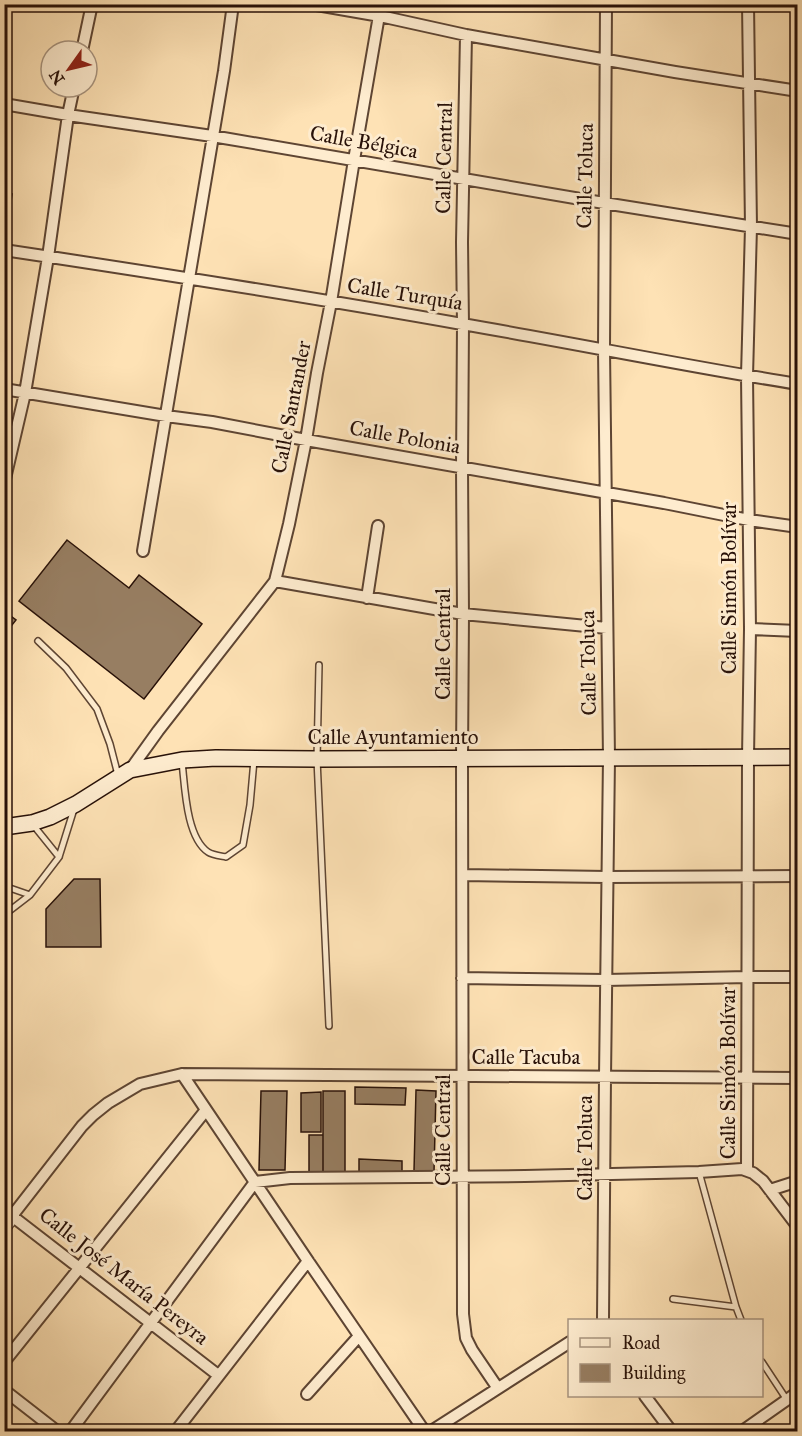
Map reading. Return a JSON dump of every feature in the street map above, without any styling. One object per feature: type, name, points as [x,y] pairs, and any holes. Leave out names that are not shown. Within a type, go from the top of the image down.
[{"type":"main road","name":"Calle Ayuntamiento","points":[[4,827],[32,823],[50,817],[76,804],[124,774],[182,760],[216,758],[798,757]]},
{"type":"street","points":[[85,39],[92,4]]},
{"type":"street","points":[[143,551],[190,278],[233,4]]},
{"type":"street","points":[[311,4],[466,35],[798,91]]},
{"type":"street","name":"Calle Santander","points":[[124,774],[275,581],[306,440],[381,4]]},
{"type":"street","name":"Calle Toluca","points":[[603,1319],[609,758],[604,350],[606,4]]},
{"type":"street","name":"Calle Simón Bolívar","points":[[747,1170],[750,629],[747,376],[751,227],[748,4]]},
{"type":"street","name":"Calle Central","points":[[466,35],[462,467],[464,1326],[466,1338],[472,1350],[498,1388]]},
{"type":"street","points":[[4,483],[25,393],[72,99]]},
{"type":"street","name":"Calle Bélgica","points":[[4,104],[212,136],[798,234]]},
{"type":"street","name":"Calle Turquía","points":[[4,250],[190,278],[463,324],[798,384]]},
{"type":"street","name":"Calle Polonia","points":[[4,389],[212,422],[798,527]]},
{"type":"street","points":[[367,598],[378,526]]},
{"type":"street","points":[[275,581],[463,614],[607,628]]},
{"type":"street","points":[[750,629],[798,631]]},
{"type":"street","points":[[463,875],[798,876]]},
{"type":"street","points":[[462,978],[606,980],[798,977]]},
{"type":"street","points":[[183,1074],[308,1261],[428,1431],[568,1343]]},
{"type":"street","name":"Calle Tacuba","points":[[7,1218],[93,1114],[140,1084],[183,1074],[798,1078]]},
{"type":"street","points":[[4,1362],[206,1110]]},
{"type":"street","points":[[70,1431],[255,1182],[290,1178],[699,1172],[742,1169],[759,1178],[798,1227]]},
{"type":"street","points":[[770,1190],[798,1181]]},
{"type":"street","name":"Calle José María Pereyra","points":[[7,1218],[79,1268],[219,1375]]},
{"type":"street","points":[[175,1431],[308,1261]]},
{"type":"street","points":[[307,1394],[359,1335]]},
{"type":"street","points":[[4,1390],[58,1431]]},
{"type":"street","points":[[741,1431],[798,1392]]},
{"type":"street","points":[[646,1397],[672,1431]]},
{"type":"lane","points":[[38,641],[66,668],[97,709],[124,774]]},
{"type":"lane","points":[[319,665],[317,759],[329,1026]]},
{"type":"lane","points":[[182,760],[187,808],[196,839],[208,853],[226,857],[243,845],[250,805],[254,758]]},
{"type":"lane","points":[[4,915],[30,895],[59,857],[76,804]]},
{"type":"lane","points":[[32,823],[59,857]]},
{"type":"lane","points":[[4,886],[30,895]]},
{"type":"lane","points":[[699,1172],[741,1319]]},
{"type":"lane","points":[[673,1299],[736,1307]]},
{"type":"lane","points":[[763,1364],[787,1400]]},
{"type":"building","points":[[4,193],[12,194],[9,216],[4,215]]},
{"type":"building","points":[[67,540],[129,588],[139,575],[202,624],[144,699],[19,601]]},
{"type":"building","points":[[4,611],[16,620],[4,635]]},
{"type":"building","points":[[74,879],[100,879],[101,947],[46,947],[46,909]]},
{"type":"building","points":[[355,1087],[406,1088],[405,1105],[355,1104]]},
{"type":"building","points":[[416,1090],[436,1091],[434,1172],[414,1171]]},
{"type":"building","points":[[261,1091],[287,1091],[285,1170],[259,1170]]},
{"type":"building","points":[[323,1091],[345,1091],[345,1172],[323,1172]]},
{"type":"building","points":[[321,1092],[321,1132],[301,1132],[301,1093]]},
{"type":"building","points":[[309,1135],[323,1135],[323,1172],[309,1172]]},
{"type":"building","points":[[359,1159],[402,1161],[402,1173],[359,1172]]}]
